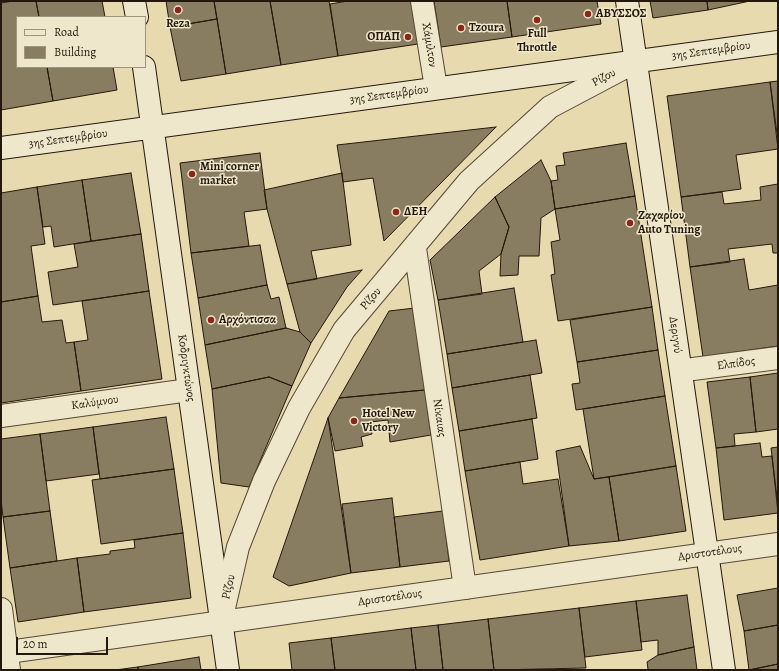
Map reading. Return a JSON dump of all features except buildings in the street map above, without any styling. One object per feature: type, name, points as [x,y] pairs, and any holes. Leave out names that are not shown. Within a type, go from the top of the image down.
[{"type":"street","points":[[134,1],[137,16]]},
{"type":"street","name":"Χάμιλτον","points":[[422,1],[436,88]]},
{"type":"street","name":"Δεριγνύ","points":[[627,1],[724,670]]},
{"type":"street","name":"3ης Σεπτεμβρίου","points":[[1,148],[778,42]]},
{"type":"street","name":"Ρίζου","points":[[221,622],[238,547],[264,481],[299,408],[344,330],[415,248],[469,182],[550,107],[636,61]]},
{"type":"street","name":"Κοδριγκτώνος","points":[[144,68],[228,670]]},
{"type":"street","name":"Νίκαιας","points":[[415,248],[465,588]]},
{"type":"street","name":"Ελπίδος","points":[[693,369],[778,358]]},
{"type":"street","name":"Καλύμνου","points":[[1,416],[190,390]]},
{"type":"street","name":"Αριστοτέλους","points":[[6,658],[221,622],[778,544]]},
{"type":"street","points":[[1,609],[6,658]]},
{"type":"place","name":"Reza","points":[[178,10]]},
{"type":"place","name":"ΑΒΥΣΣΟΣ","points":[[588,14]]},
{"type":"place","name":"Full Throttle","points":[[537,20]]},
{"type":"place","name":"Tzoura","points":[[461,28]]},
{"type":"place","name":"ΟΠΑΠ","points":[[408,37]]},
{"type":"place","name":"Mini corner market","points":[[192,174]]},
{"type":"place","name":"ΔΕΗ","points":[[396,212]]},
{"type":"place","name":"Ζαχαρίου Auto Tuning","points":[[630,223]]},
{"type":"place","name":"Αρχόντισσα","points":[[211,320]]},
{"type":"place","name":"Hotel New Victory","points":[[354,421]]}]
